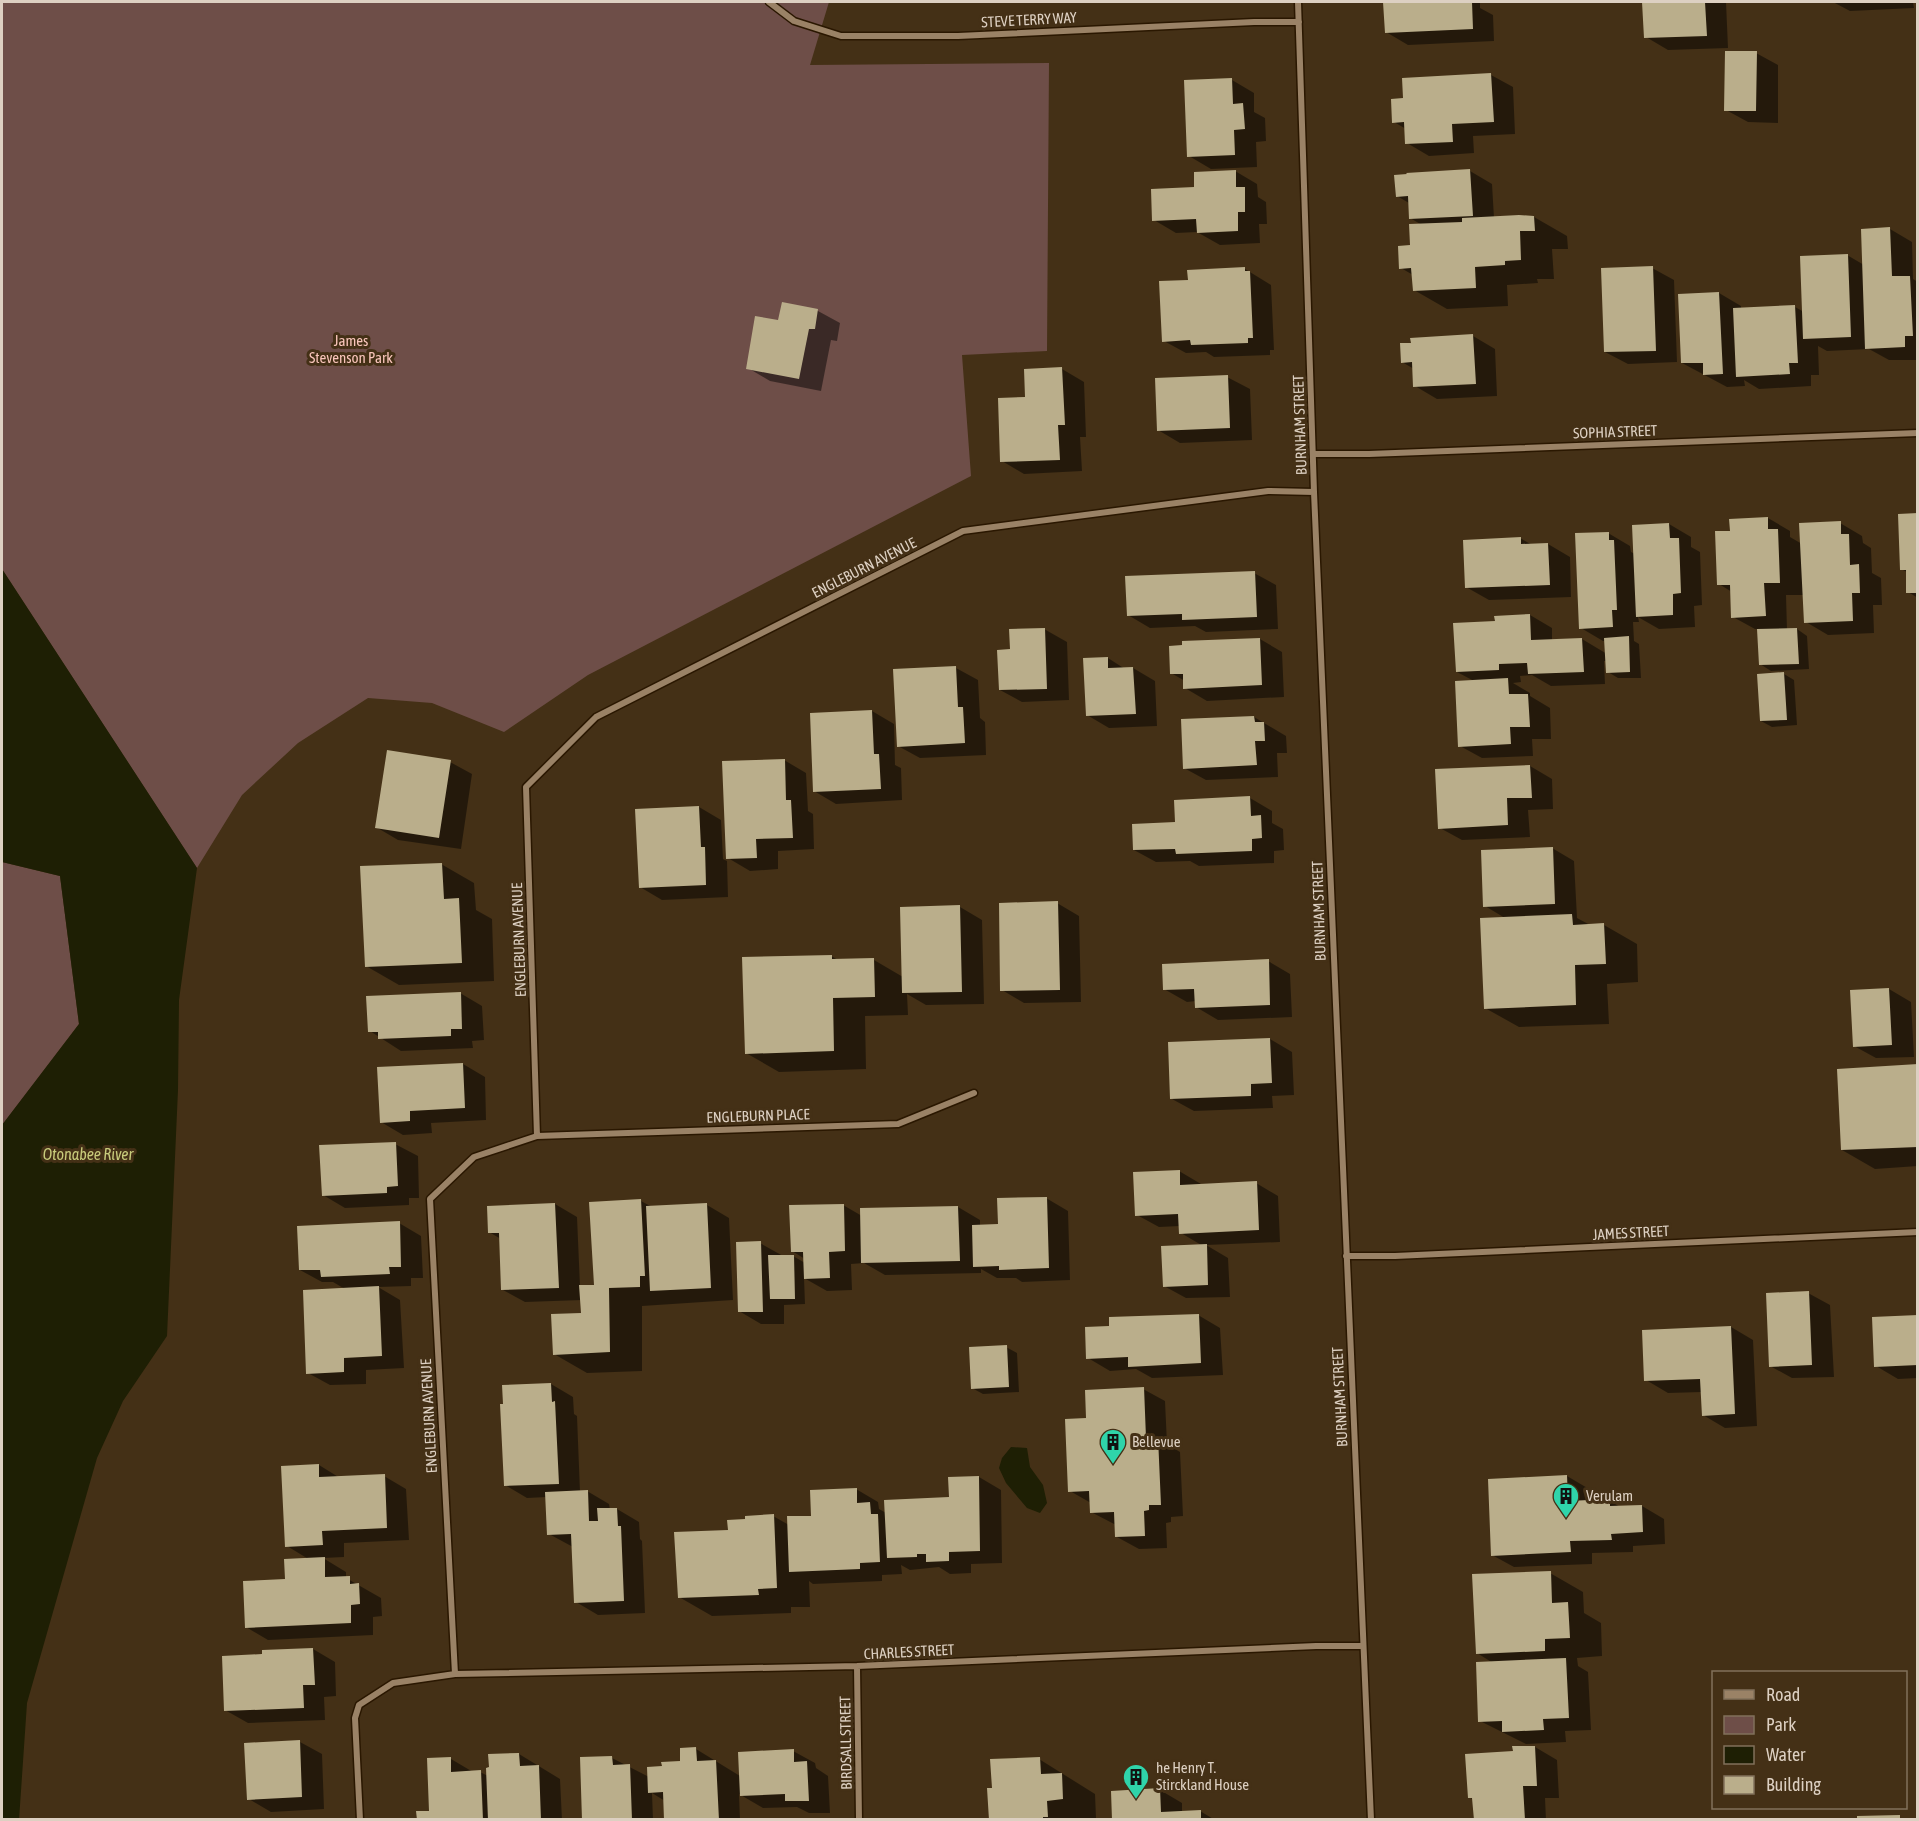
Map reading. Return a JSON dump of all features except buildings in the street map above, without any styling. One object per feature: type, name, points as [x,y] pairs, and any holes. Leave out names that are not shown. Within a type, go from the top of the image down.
[{"type":"street","name":"STEVE TERRY WAY","points":[[769,2],[794,21],[841,36],[958,36],[1254,22],[1299,22]]},
{"type":"street","name":"BURNHAM STREET","points":[[1298,2],[1314,492],[1371,1820]]},
{"type":"street","name":"SOPHIA STREET","points":[[1313,454],[1369,454],[1917,433]]},
{"type":"street","name":"ENGLEBURN AVENUE","points":[[455,1674],[430,1199],[474,1157],[537,1136],[526,787],[596,717],[963,531],[1268,491],[1314,492]]},
{"type":"street","name":"ENGLEBURN PLACE","points":[[537,1136],[898,1124],[974,1093]]},
{"type":"street","name":"JAMES STREET","points":[[1346,1256],[1395,1256],[1917,1233]]},
{"type":"street","name":"CHARLES STREET","points":[[455,1674],[857,1666],[1316,1646],[1363,1646]]},
{"type":"street","name":"BIRDSALL STREET","points":[[857,1666],[859,1820]]},
{"type":"street","points":[[360,1820],[355,1718],[359,1705],[393,1683],[455,1674]]},
{"type":"green space","name":"James Stevenson Park","points":[[2,2],[829,2],[810,65],[1049,63],[1047,351],[962,355],[971,476],[588,675],[504,732],[432,703],[368,698],[298,743],[242,795],[197,868],[2,569]]},
{"type":"green space","points":[[2,862],[60,876],[79,1024],[2,1125]]},
{"type":"water","name":"Otonabee River","points":[[2,569],[197,868],[179,1000],[178,1090],[167,1336],[123,1401],[97,1458],[27,1703],[19,1820],[2,1819],[2,1125],[79,1024],[60,876],[2,862]]},
{"type":"water","points":[[1011,1447],[1027,1448],[1030,1467],[1043,1485],[1047,1503],[1040,1513],[1027,1508],[1006,1483],[999,1468],[1002,1458]]},
{"type":"place","name":"Bellevue","points":[[1113,1465]]},
{"type":"place","name":"Verulam","points":[[1566,1519]]},
{"type":"place","name":"he Henry T. Stirckland House","points":[[1136,1800]]}]
